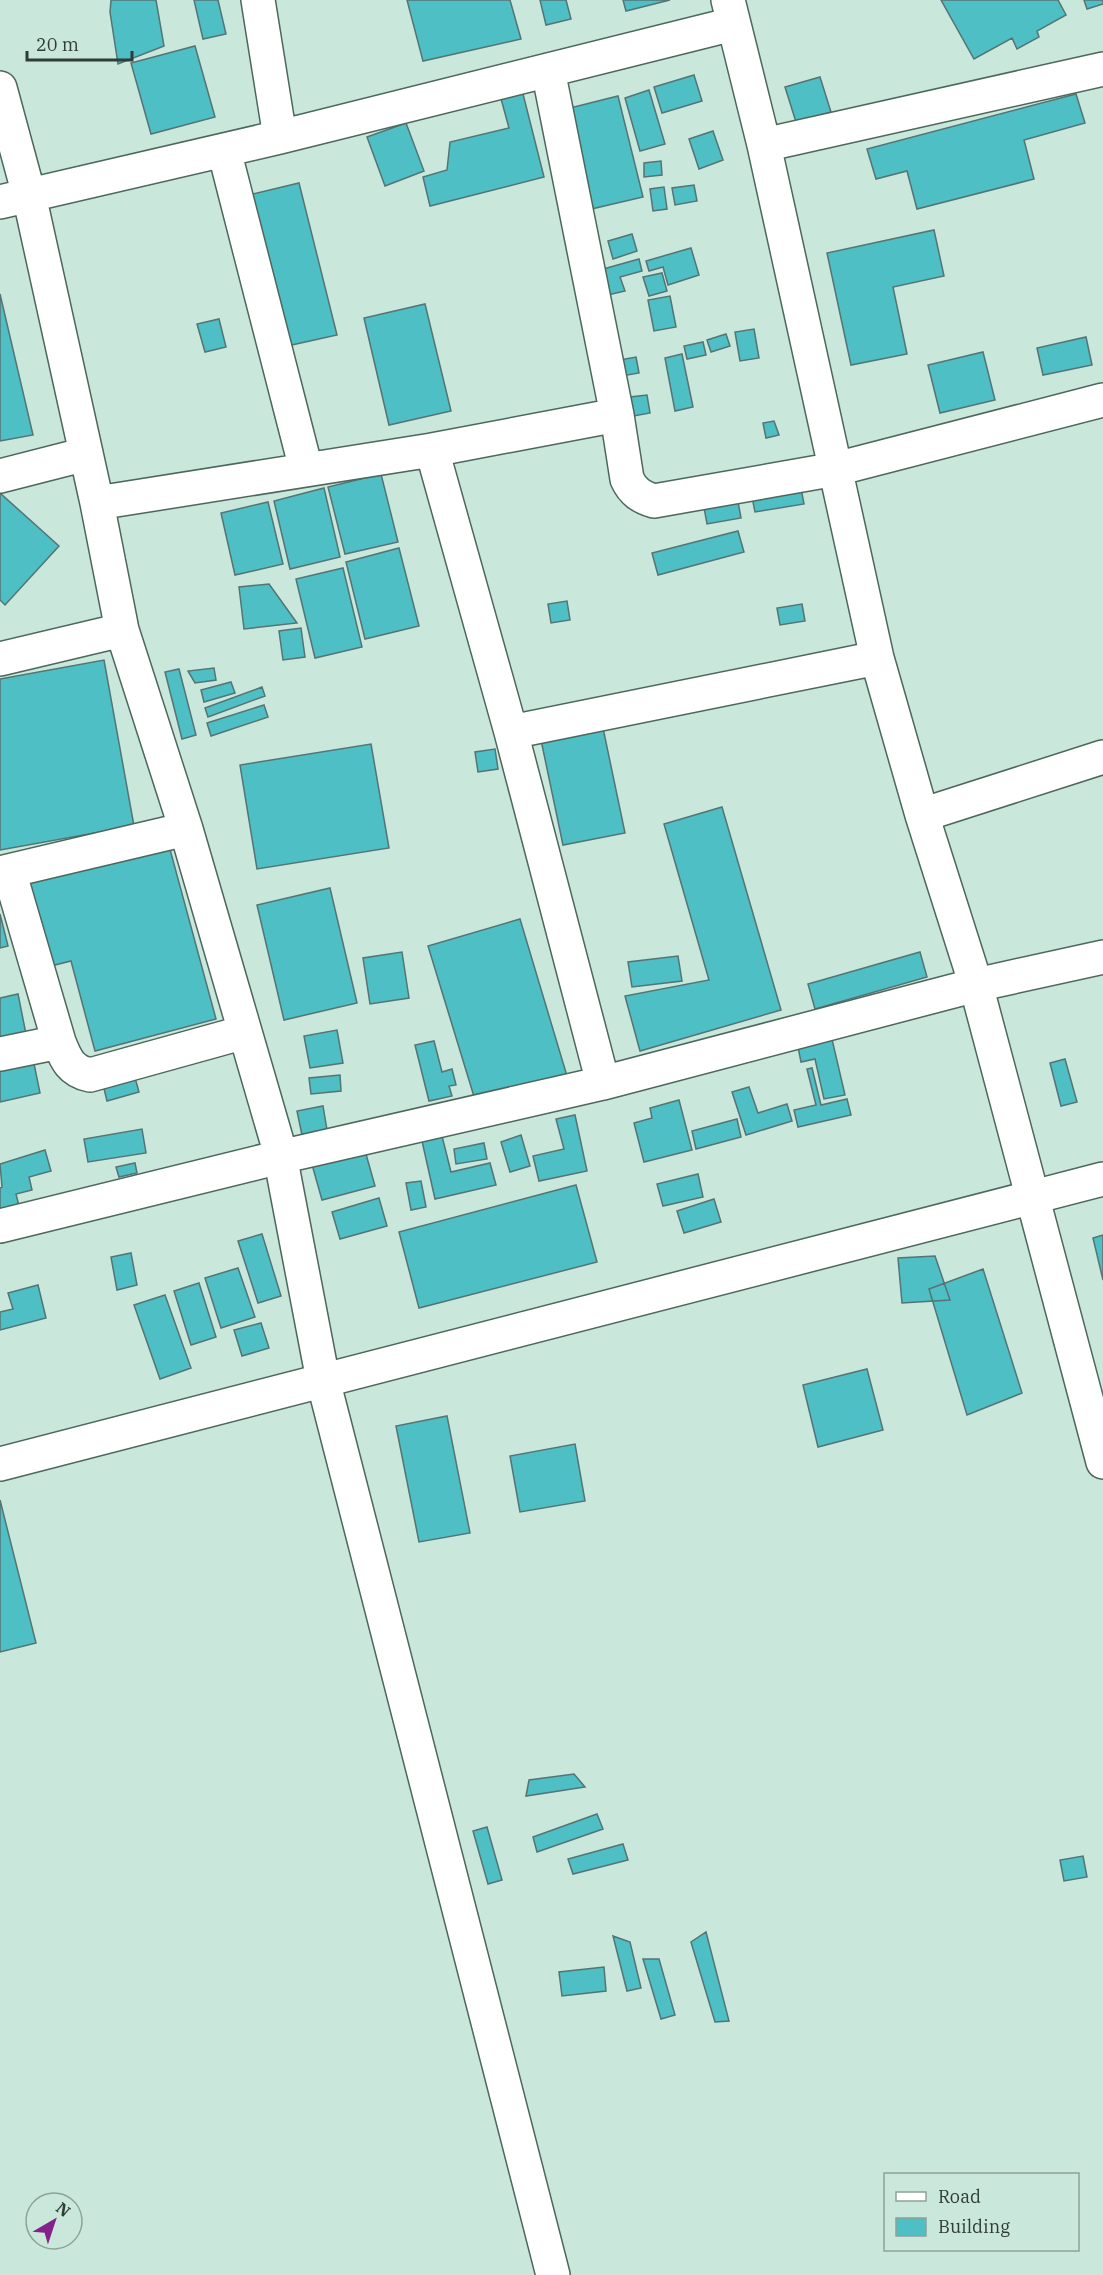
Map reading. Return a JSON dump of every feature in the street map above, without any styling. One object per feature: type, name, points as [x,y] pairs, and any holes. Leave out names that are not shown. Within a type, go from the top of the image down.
[{"type":"street","points":[[258,0],[280,137]]},
{"type":"street","points":[[14,198],[280,137],[548,70],[731,12],[764,145],[877,658],[922,815],[976,985],[1103,1462]]},
{"type":"street","points":[[764,145],[1103,69]]},
{"type":"street","points":[[548,70],[617,415],[627,479],[632,489],[643,498],[654,501],[836,469],[1103,400]]},
{"type":"street","points":[[0,88],[14,198],[86,454],[122,630],[186,829],[280,1156],[323,1380],[553,2275]]},
{"type":"street","points":[[224,150],[306,469]]},
{"type":"street","points":[[97,503],[432,450],[617,415]]},
{"type":"street","points":[[432,450],[512,732],[603,1083]]},
{"type":"street","points":[[0,476],[86,454]]},
{"type":"street","points":[[0,659],[122,630]]},
{"type":"street","points":[[512,732],[877,658]]},
{"type":"street","points":[[922,815],[1103,757]]},
{"type":"street","points":[[186,829],[4,872],[66,1061],[80,1073],[90,1075],[245,1032]]},
{"type":"street","points":[[0,1226],[280,1156],[603,1083],[976,985],[1103,957]]},
{"type":"street","points":[[0,1054],[59,1042]]},
{"type":"street","points":[[0,1464],[1032,1195],[1103,1179]]},
{"type":"building","points":[[111,0],[156,0],[164,46],[118,64],[110,12]]},
{"type":"building","points":[[194,0],[218,0],[226,34],[203,39]]},
{"type":"building","points":[[407,0],[510,0],[521,39],[423,61]]},
{"type":"building","points":[[540,0],[566,0],[571,19],[546,25]]},
{"type":"building","points":[[623,0],[670,0],[626,11]]},
{"type":"building","points":[[941,0],[1058,0],[1066,15],[1037,31],[1039,37],[1017,49],[1012,38],[974,59]]},
{"type":"building","points":[[1084,0],[1103,0],[1103,4],[1087,9]]},
{"type":"building","points":[[195,46],[215,117],[151,134],[131,63]]},
{"type":"building","points":[[694,75],[702,101],[662,113],[654,87]]},
{"type":"building","points":[[820,77],[831,112],[796,122],[785,87]]},
{"type":"building","points":[[522,90],[544,177],[430,206],[423,177],[447,170],[450,142],[509,128],[500,95]]},
{"type":"building","points":[[649,90],[665,144],[640,151],[625,98]]},
{"type":"building","points":[[1076,94],[1085,123],[1024,140],[1034,179],[917,209],[907,171],[876,179],[867,149]]},
{"type":"building","points":[[618,96],[643,197],[587,210],[562,110]]},
{"type":"building","points":[[406,123],[424,171],[385,186],[367,137]]},
{"type":"building","points":[[713,131],[723,160],[699,169],[689,139]]},
{"type":"building","points":[[661,161],[662,175],[644,177],[644,163]]},
{"type":"building","points":[[299,183],[337,335],[278,348],[240,197]]},
{"type":"building","points":[[694,185],[697,201],[675,205],[672,188]]},
{"type":"building","points":[[664,187],[667,209],[653,211],[650,189]]},
{"type":"building","points":[[934,230],[944,276],[893,287],[907,354],[851,365],[827,253]]},
{"type":"building","points":[[632,234],[637,251],[613,259],[608,241]]},
{"type":"building","points":[[691,248],[699,275],[668,285],[663,267],[649,271],[646,261]]},
{"type":"building","points":[[639,259],[642,271],[620,277],[625,291],[603,296],[596,271]]},
{"type":"building","points":[[662,273],[667,291],[649,296],[643,277]]},
{"type":"building","points":[[0,294],[33,435],[0,441]]},
{"type":"building","points":[[670,296],[676,327],[654,331],[648,300]]},
{"type":"building","points":[[425,304],[451,411],[389,425],[364,318]]},
{"type":"building","points":[[219,319],[226,347],[205,352],[197,324]]},
{"type":"building","points":[[754,329],[759,358],[740,361],[735,332]]},
{"type":"building","points":[[726,334],[730,346],[711,352],[707,340]]},
{"type":"building","points":[[1086,337],[1092,365],[1043,375],[1037,348]]},
{"type":"building","points":[[703,342],[706,355],[687,359],[684,346]]},
{"type":"building","points":[[983,352],[995,400],[940,413],[928,365]]},
{"type":"building","points":[[682,354],[693,407],[675,411],[665,358]]},
{"type":"building","points":[[636,357],[639,373],[622,376],[619,360]]},
{"type":"building","points":[[647,395],[650,413],[634,416],[630,397]]},
{"type":"building","points":[[774,421],[779,435],[766,438],[763,423]]},
{"type":"building","points":[[381,474],[398,542],[345,554],[328,487]]},
{"type":"building","points":[[800,483],[804,504],[755,512],[751,492]]},
{"type":"building","points":[[324,488],[340,557],[290,569],[274,501]]},
{"type":"building","points":[[0,493],[59,546],[5,605],[0,600]]},
{"type":"building","points":[[737,496],[741,518],[707,524],[703,502]]},
{"type":"building","points":[[268,502],[283,564],[235,575],[221,513]]},
{"type":"building","points":[[738,531],[744,552],[658,575],[652,553]]},
{"type":"building","points":[[399,548],[419,626],[365,639],[346,562]]},
{"type":"building","points":[[343,568],[362,647],[315,658],[296,579]]},
{"type":"building","points":[[269,584],[297,623],[244,629],[239,587]]},
{"type":"building","points":[[567,601],[570,620],[551,623],[548,604]]},
{"type":"building","points":[[802,604],[805,621],[780,625],[777,608]]},
{"type":"building","points":[[301,628],[305,657],[283,660],[279,631]]},
{"type":"building","points":[[104,660],[134,826],[0,850],[0,679]]},
{"type":"building","points":[[214,668],[216,680],[195,683],[188,671]]},
{"type":"building","points":[[179,669],[196,735],[182,739],[165,672]]},
{"type":"building","points":[[231,682],[235,693],[204,702],[201,690]]},
{"type":"building","points":[[262,687],[265,696],[208,717],[205,708]]},
{"type":"building","points":[[264,705],[268,717],[211,736],[207,723]]},
{"type":"building","points":[[603,728],[625,833],[563,845],[541,740]]},
{"type":"building","points":[[371,744],[389,848],[257,869],[240,765]]},
{"type":"building","points":[[495,749],[498,769],[478,772],[475,752]]},
{"type":"building","points":[[722,807],[781,1010],[640,1051],[625,996],[709,980],[664,824]]},
{"type":"building","points":[[168,842],[216,1019],[95,1051],[71,961],[43,968],[21,881]]},
{"type":"building","points":[[330,888],[357,1003],[284,1020],[257,905]]},
{"type":"building","points":[[0,914],[8,946],[0,948]]},
{"type":"building","points":[[520,919],[567,1076],[476,1103],[428,946]]},
{"type":"building","points":[[402,952],[409,998],[370,1004],[363,958]]},
{"type":"building","points":[[920,952],[927,977],[815,1009],[808,984]]},
{"type":"building","points":[[678,956],[682,981],[632,987],[628,962]]},
{"type":"building","points":[[18,994],[28,1044],[0,1050],[0,998]]},
{"type":"building","points":[[337,1030],[343,1063],[310,1068],[304,1036]]},
{"type":"building","points":[[831,1035],[845,1095],[824,1099],[815,1059],[801,1062],[797,1042]]},
{"type":"building","points":[[434,1041],[442,1072],[452,1069],[456,1085],[449,1086],[452,1096],[429,1101],[415,1045]]},
{"type":"building","points":[[31,1049],[40,1093],[0,1102],[0,1056]]},
{"type":"building","points":[[1065,1059],[1077,1102],[1061,1106],[1050,1063]]},
{"type":"building","points":[[132,1067],[139,1092],[107,1101],[101,1076]]},
{"type":"building","points":[[812,1068],[821,1105],[847,1099],[851,1115],[798,1127],[794,1110],[816,1105],[807,1069]]},
{"type":"building","points":[[340,1075],[341,1091],[311,1094],[309,1078]]},
{"type":"building","points":[[749,1087],[758,1113],[787,1104],[792,1121],[746,1135],[732,1092]]},
{"type":"building","points":[[679,1100],[692,1150],[644,1162],[634,1123],[652,1118],[650,1108]]},
{"type":"building","points":[[323,1106],[327,1130],[302,1135],[297,1111]]},
{"type":"building","points":[[575,1115],[587,1171],[539,1181],[533,1156],[564,1149],[556,1119]]},
{"type":"building","points":[[737,1119],[741,1137],[696,1149],[692,1131]]},
{"type":"building","points":[[142,1129],[146,1153],[88,1162],[84,1139]]},
{"type":"building","points":[[521,1135],[530,1166],[510,1172],[501,1142]]},
{"type":"building","points":[[442,1136],[451,1172],[490,1163],[496,1185],[435,1199],[422,1141]]},
{"type":"building","points":[[484,1143],[487,1159],[456,1164],[454,1149]]},
{"type":"building","points":[[364,1147],[375,1186],[322,1200],[311,1161]]},
{"type":"building","points":[[45,1150],[51,1171],[29,1177],[32,1190],[16,1194],[21,1214],[0,1216],[0,1188],[2,1187],[0,1164]]},
{"type":"building","points":[[135,1163],[137,1173],[119,1177],[116,1167]]},
{"type":"building","points":[[698,1174],[703,1197],[663,1206],[657,1184]]},
{"type":"building","points":[[421,1181],[426,1207],[411,1210],[406,1183]]},
{"type":"building","points":[[576,1185],[597,1262],[419,1308],[399,1232]]},
{"type":"building","points":[[379,1198],[387,1226],[340,1239],[332,1212]]},
{"type":"building","points":[[714,1199],[721,1222],[684,1233],[677,1211]]},
{"type":"building","points":[[262,1234],[281,1296],[258,1303],[238,1241]]},
{"type":"building","points":[[1103,1235],[1103,1280],[1093,1238]]},
{"type":"building","points":[[131,1253],[137,1285],[117,1290],[111,1257]]},
{"type":"building","points":[[935,1256],[950,1300],[902,1303],[898,1258]]},
{"type":"building","points":[[238,1268],[255,1317],[221,1328],[205,1278]]},
{"type":"building","points":[[983,1269],[1022,1393],[967,1415],[929,1289]]},
{"type":"building","points":[[199,1283],[216,1337],[191,1345],[174,1291]]},
{"type":"building","points":[[38,1285],[46,1318],[0,1330],[0,1312],[13,1309],[8,1293]]},
{"type":"building","points":[[165,1295],[191,1368],[160,1379],[134,1305]]},
{"type":"building","points":[[261,1323],[269,1348],[242,1356],[234,1330]]},
{"type":"building","points":[[867,1369],[883,1430],[818,1447],[803,1385]]},
{"type":"building","points":[[447,1416],[470,1533],[419,1542],[396,1426]]},
{"type":"building","points":[[575,1444],[585,1501],[520,1512],[510,1456]]},
{"type":"building","points":[[0,1500],[36,1643],[0,1652]]},
{"type":"building","points":[[574,1774],[585,1787],[526,1796],[529,1780]]},
{"type":"building","points":[[597,1814],[603,1829],[537,1852],[533,1837]]},
{"type":"building","points":[[487,1827],[502,1880],[488,1884],[473,1831]]},
{"type":"building","points":[[623,1844],[628,1860],[573,1874],[568,1859]]},
{"type":"building","points":[[1083,1856],[1087,1877],[1064,1881],[1060,1860]]},
{"type":"building","points":[[706,1932],[729,2021],[715,2022],[691,1942]]},
{"type":"building","points":[[613,1936],[630,1942],[641,1988],[627,1991]]},
{"type":"building","points":[[643,1959],[659,1959],[675,2015],[661,2019]]},
{"type":"building","points":[[604,1967],[606,1991],[562,1996],[559,1972]]}]
